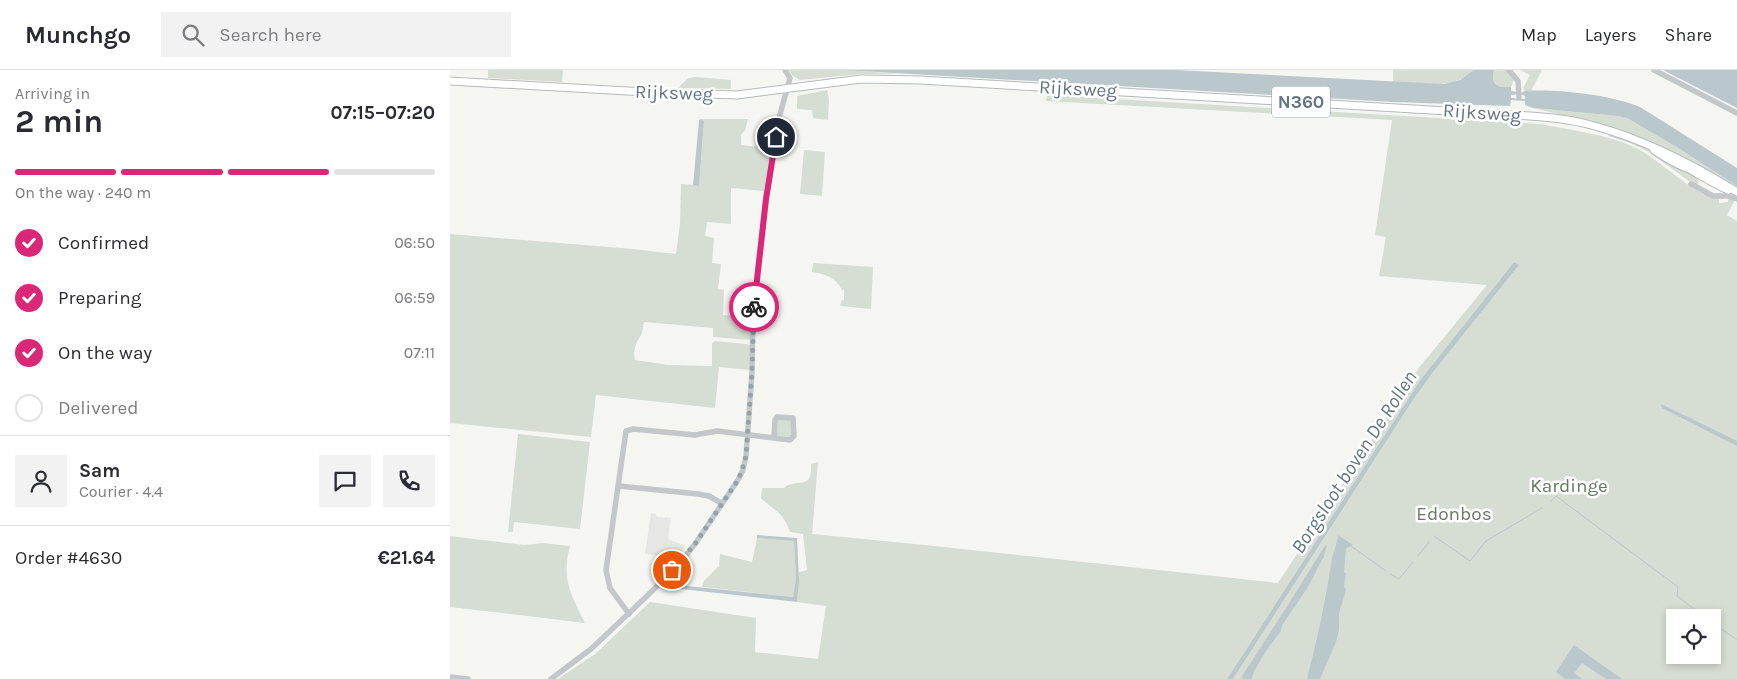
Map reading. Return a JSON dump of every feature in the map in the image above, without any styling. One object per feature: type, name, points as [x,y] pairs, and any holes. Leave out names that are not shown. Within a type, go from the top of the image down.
[{"type":"main road","name":"Rijksweg","points":[[450,80],[645,92],[737,95],[861,79],[920,80],[1515,114],[1556,118],[1590,125],[1643,143],[1677,165],[1706,176],[1737,193]]},
{"type":"street","points":[[551,679],[592,649],[690,551],[738,480],[742,470],[746,456],[752,372],[753,311],[766,199],[779,118],[790,78],[785,70]]},
{"type":"street","points":[[1509,70],[1518,81],[1519,97]]},
{"type":"street","points":[[1655,70],[1737,113]]},
{"type":"street","points":[[1699,189],[1706,176]]},
{"type":"street","points":[[1691,184],[1712,196],[1728,196],[1737,199]]},
{"type":"street","points":[[629,614],[610,588],[606,570],[626,431],[630,429],[695,435],[716,431],[790,440],[794,436],[793,418],[777,417],[775,420],[774,438]]},
{"type":"street","points":[[619,486],[698,494],[709,496],[721,503]]},
{"type":"street","points":[[450,677],[468,679]]},
{"type":"shaded area","points":[[843,70],[1176,70],[1444,84],[1460,80],[1474,70],[1494,70],[1493,78],[1495,84],[1501,87],[1511,87],[1511,91],[1518,92],[1518,94],[1511,95],[1511,98],[1525,99],[1525,96],[1521,93],[1525,91],[1568,92],[1600,96],[1640,107],[1737,168],[1737,186],[1627,118],[1533,108],[1525,105],[1525,101],[1511,100],[1510,106],[1393,102]]},
{"type":"shaded area","points":[[1663,70],[1737,70],[1737,108]]},
{"type":"shaded area","points":[[699,120],[704,121],[699,186],[693,185]]},
{"type":"shaded area","points":[[1514,262],[1519,265],[1413,400],[1233,679],[1227,679],[1421,379]]},
{"type":"shaded area","points":[[1661,404],[1737,441],[1737,446],[1662,408]]},
{"type":"shaded area","points":[[651,513],[656,514],[657,517],[671,518],[668,539],[686,546],[676,558],[645,554]]},
{"type":"shaded area","points":[[757,535],[797,538],[799,581],[797,602],[664,587],[667,584],[793,597],[796,578],[794,541],[757,538]]},
{"type":"shaded area","points":[[1338,535],[1353,545],[1346,548],[1344,586],[1346,590],[1339,613],[1339,629],[1336,642],[1320,679],[1307,679],[1320,622]]},
{"type":"shaded area","points":[[1327,545],[1324,556],[1308,587],[1283,624],[1280,633],[1259,662],[1252,679],[1243,679],[1242,676]]},
{"type":"shaded area","points":[[1574,645],[1622,679],[1606,679],[1582,663],[1574,673],[1582,679],[1565,679],[1556,672]]},
{"type":"green space","points":[[488,70],[563,70],[562,82],[488,78]]},
{"type":"green space","points":[[789,70],[843,70],[901,74],[861,74],[800,80],[793,76]]},
{"type":"green space","points":[[1393,70],[1474,70],[1466,77],[1457,81],[1425,84],[1393,82]]},
{"type":"green space","points":[[1494,70],[1507,70],[1514,79],[1511,87],[1501,87],[1495,84],[1493,78]]},
{"type":"green space","points":[[1520,70],[1542,70],[1531,91],[1525,91],[1523,88],[1530,75]]},
{"type":"green space","points":[[688,78],[731,80],[731,89],[678,88]]},
{"type":"green space","points":[[827,90],[829,100],[828,120],[813,118],[812,110],[797,109],[797,96]]},
{"type":"green space","points":[[1047,95],[1540,124],[1588,133],[1634,147],[1698,191],[1719,199],[1719,203],[1728,202],[1728,198],[1735,200],[1727,215],[1737,221],[1737,679],[1233,679],[1413,400],[1518,266],[1514,262],[1421,379],[1227,679],[558,679],[595,654],[650,602],[756,618],[755,652],[818,659],[826,606],[797,602],[799,572],[807,570],[803,534],[790,532],[782,516],[761,498],[762,488],[784,488],[806,481],[811,473],[811,464],[818,462],[812,534],[1278,583],[1418,369],[1487,285],[1379,276],[1386,237],[1375,235],[1392,120],[1046,101]]},
{"type":"green space","points":[[1533,108],[1627,118],[1737,186],[1737,190],[1592,122]]},
{"type":"green space","points":[[701,119],[748,119],[745,130],[741,135],[741,145],[772,148],[764,191],[731,188],[731,224],[707,222],[705,236],[714,238],[712,263],[721,264],[718,289],[724,290],[723,315],[750,317],[750,340],[713,337],[713,328],[644,322],[642,334],[635,346],[635,360],[668,365],[712,366],[712,343],[715,341],[750,345],[750,370],[719,367],[715,408],[596,395],[591,437],[450,423],[450,234],[676,254],[680,223],[681,184],[699,185],[704,121]]},
{"type":"green space","points":[[1611,134],[1646,148],[1697,176],[1699,182],[1697,187],[1649,152],[1608,136]]},
{"type":"green space","points":[[804,150],[825,152],[822,196],[800,194]]},
{"type":"green space","points":[[813,263],[873,267],[871,309],[840,306],[842,300],[844,300],[844,290],[830,277],[812,272]]},
{"type":"green space","points":[[777,419],[791,419],[791,437],[776,436]]},
{"type":"green space","points":[[518,434],[590,442],[580,529],[514,522],[513,532],[508,532]]},
{"type":"green space","points":[[450,536],[525,545],[542,543],[570,546],[567,557],[567,577],[575,604],[585,623],[450,607]]},
{"type":"green space","points":[[757,538],[794,541],[796,578],[793,597],[702,587],[704,581],[719,566],[720,554],[752,562]]},
{"type":"waterway","points":[[1551,501],[1556,496],[1678,587],[1677,596],[1694,609]]},
{"type":"waterway","points":[[1434,536],[1470,561],[1486,541],[1542,508]]},
{"type":"waterway","points":[[1418,556],[1429,542]]},
{"type":"waterway","points":[[1351,546],[1386,571]]},
{"type":"waterway","points":[[1390,574],[1399,579],[1413,562]]},
{"type":"waterway","points":[[1721,628],[1737,640]]},
{"type":"way so far","points":[[672,570],[695,544],[738,480],[742,470],[746,456],[754,307]]},
{"type":"route","points":[[754,307],[766,199],[776,137]]},
{"type":"water label","name":"Borgsloot boven De Rollen","points":[[1354,462]]},
{"type":"park label","name":"Kardinge","points":[[1569,486]]},
{"type":"park label","name":"Edonbos","points":[[1454,514]]}]
